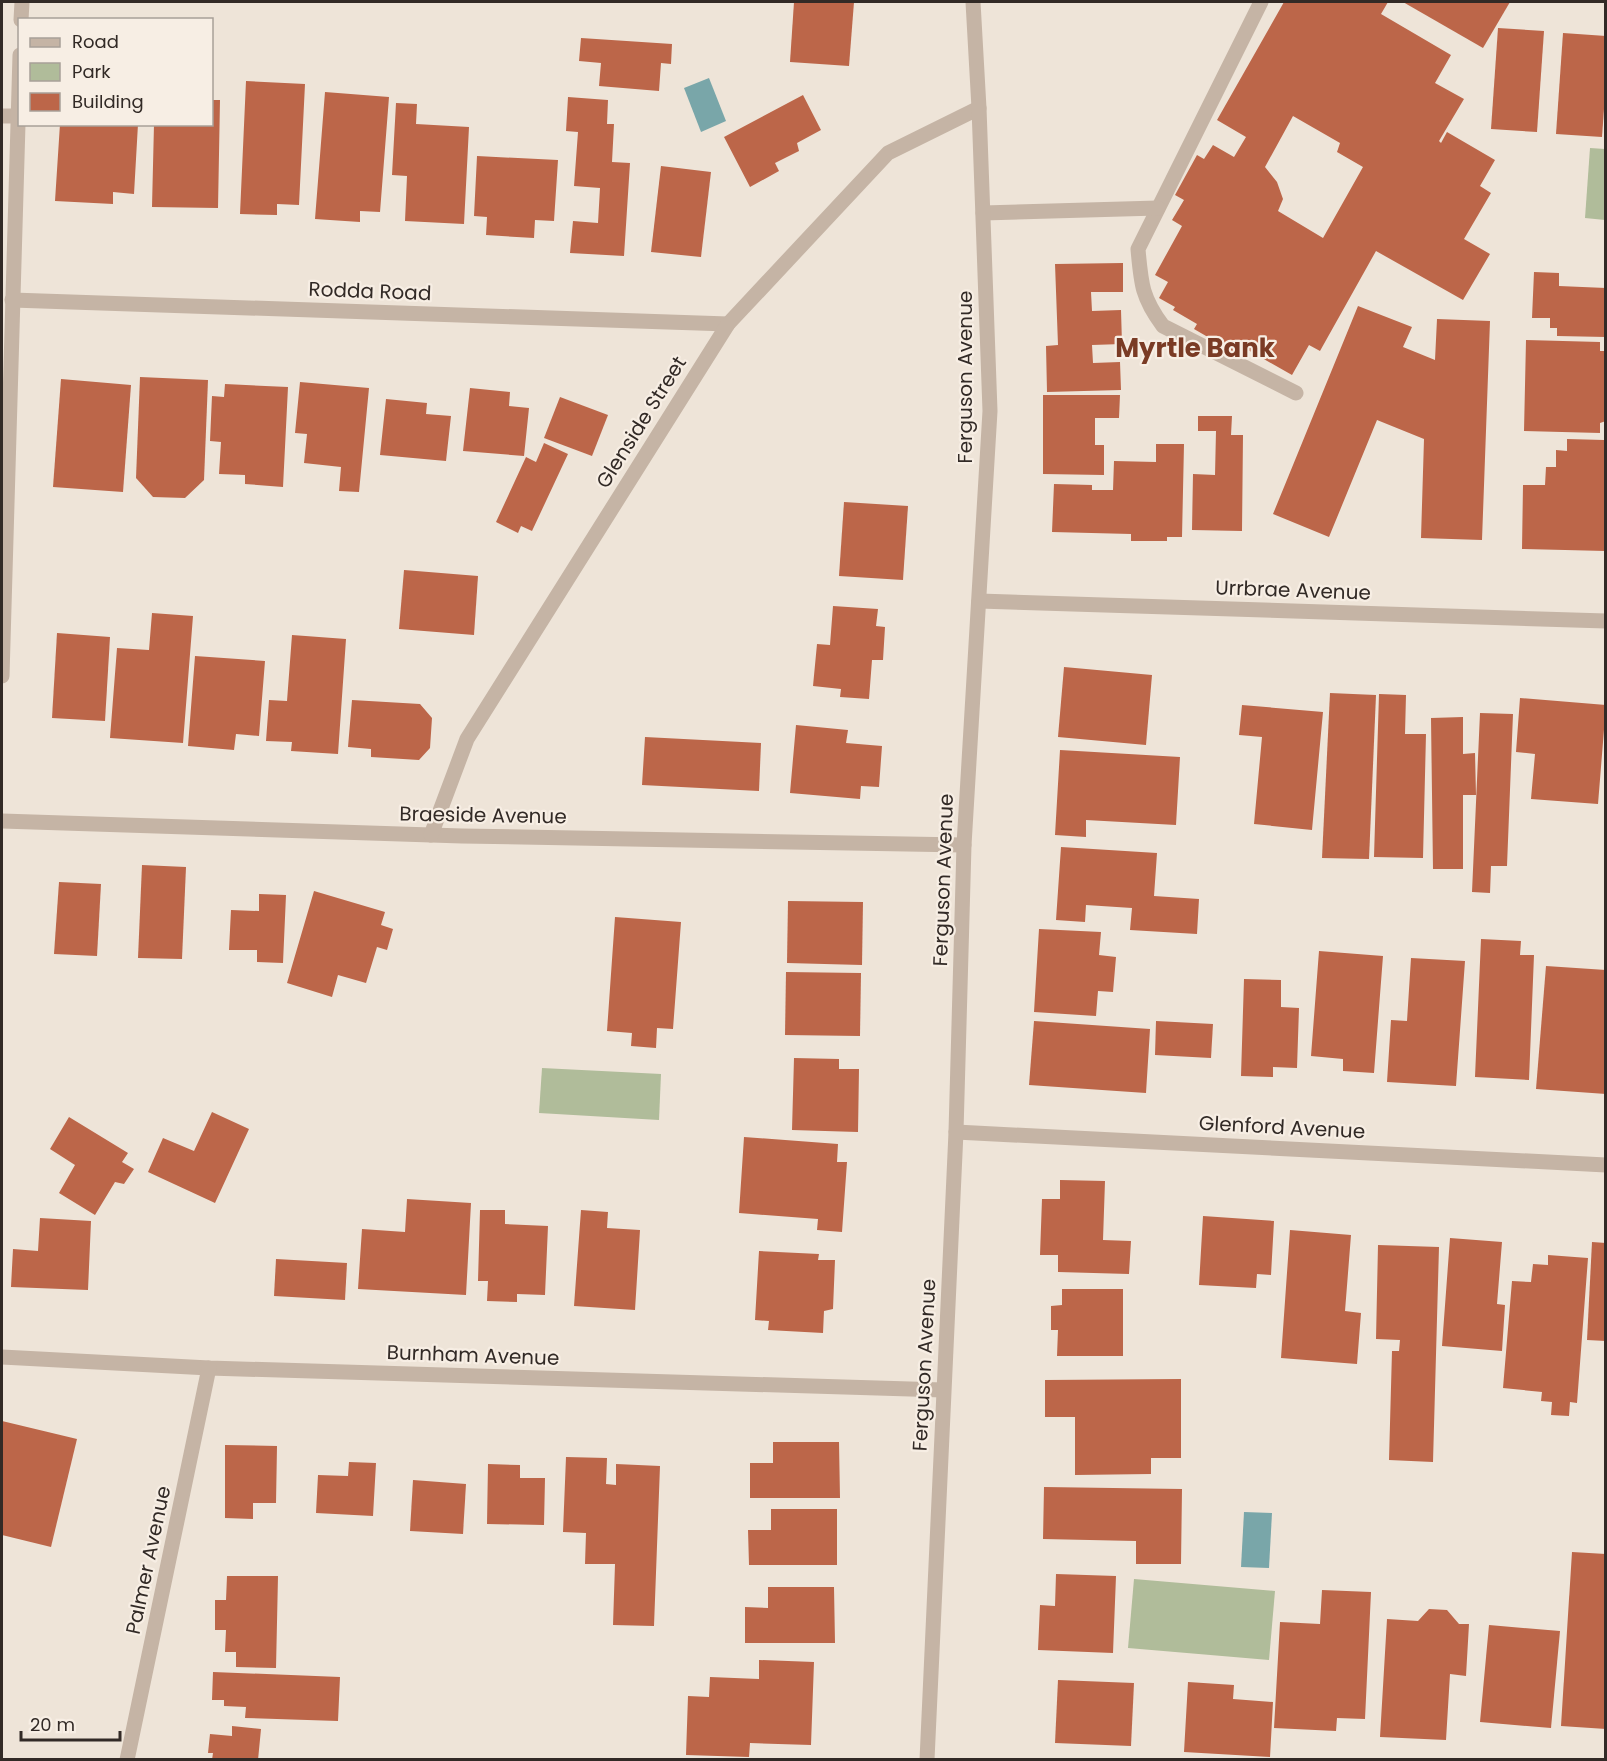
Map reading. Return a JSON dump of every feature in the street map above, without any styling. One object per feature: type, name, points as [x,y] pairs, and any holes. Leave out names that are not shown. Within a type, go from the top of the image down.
[{"type":"street","points":[[21,18],[22,2]]},
{"type":"street","name":"Ferguson Avenue","points":[[927,1760],[956,1132],[964,845],[990,411],[973,2]]},
{"type":"street","points":[[1261,2],[1138,249],[1140,281],[1149,307],[1163,326],[1296,393]]},
{"type":"street","points":[[2,676],[12,300],[9,116],[18,66]]},
{"type":"street","name":"Glenside Street","points":[[431,835],[466,739],[728,324],[888,153],[979,108]]},
{"type":"street","points":[[983,213],[1158,208]]},
{"type":"street","name":"Rodda Road","points":[[12,300],[728,324]]},
{"type":"street","name":"Urrbrae Avenue","points":[[979,601],[1605,621]]},
{"type":"street","name":"Braeside Avenue","points":[[2,822],[431,835],[964,845]]},
{"type":"street","name":"Glenford Avenue","points":[[956,1132],[1605,1165]]},
{"type":"street","name":"Burnham Avenue","points":[[2,1357],[209,1368],[943,1390]]},
{"type":"street","name":"Palmer Avenue","points":[[127,1760],[209,1368]]},
{"type":"green space","points":[[1590,148],[1605,149],[1605,220],[1585,218]]},
{"type":"green space","points":[[542,1068],[661,1074],[659,1120],[539,1113]]},
{"type":"green space","points":[[1134,1579],[1275,1591],[1269,1660],[1128,1648]]},
{"type":"water","points":[[709,78],[726,121],[701,132],[684,88]]},
{"type":"water","points":[[1244,1512],[1272,1513],[1269,1568],[1241,1567]]},
{"type":"building","points":[[794,2],[854,2],[849,66],[790,62]]},
{"type":"building","points":[[1284,2],[1388,2],[1381,14],[1451,55],[1435,83],[1464,99],[1439,141],[1441,143],[1447,132],[1495,160],[1480,186],[1491,193],[1464,239],[1490,254],[1463,300],[1376,251],[1320,351],[1309,345],[1292,375],[1248,350],[1244,358],[1194,329],[1197,324],[1173,310],[1175,307],[1159,298],[1168,282],[1155,275],[1182,226],[1172,220],[1184,200],[1175,195],[1197,155],[1204,159],[1213,145],[1234,157],[1246,137],[1217,120]],"holes":[[[1293,116],[1340,143],[1337,152],[1363,167],[1323,238],[1278,211],[1283,199],[1277,182],[1265,167]]]},
{"type":"building","points":[[1403,2],[1510,2],[1483,48]]},
{"type":"building","points":[[1498,28],[1544,31],[1537,132],[1491,129]]},
{"type":"building","points":[[1563,33],[1606,36],[1602,137],[1556,134]]},
{"type":"building","points":[[581,38],[672,44],[671,64],[661,63],[659,91],[599,86],[601,63],[579,61]]},
{"type":"building","points":[[246,81],[305,84],[299,205],[277,204],[277,215],[240,214]]},
{"type":"building","points":[[325,92],[389,97],[380,212],[360,211],[360,222],[315,219]]},
{"type":"building","points":[[803,95],[821,130],[797,143],[799,151],[775,163],[779,171],[750,187],[724,137]]},
{"type":"building","points":[[568,97],[608,100],[607,124],[614,124],[612,162],[630,163],[624,256],[570,253],[573,221],[598,223],[600,188],[574,186],[578,132],[566,131]]},
{"type":"building","points":[[213,100],[220,100],[218,208],[152,207],[154,126],[213,126]]},
{"type":"building","points":[[396,103],[417,104],[416,124],[469,127],[464,224],[405,221],[407,176],[392,175]]},
{"type":"building","points":[[60,126],[138,126],[134,194],[113,192],[113,204],[55,201]]},
{"type":"building","points":[[477,156],[558,160],[554,221],[535,220],[534,238],[486,235],[487,217],[474,216]]},
{"type":"building","points":[[661,166],[711,172],[701,257],[651,252]]},
{"type":"building","points":[[1123,263],[1123,292],[1091,292],[1092,311],[1121,310],[1122,344],[1092,345],[1093,363],[1120,362],[1121,390],[1047,392],[1046,346],[1058,345],[1055,264]]},
{"type":"building","points":[[1534,272],[1559,273],[1559,286],[1606,288],[1606,337],[1557,336],[1557,328],[1550,328],[1550,318],[1532,318]]},
{"type":"building","points":[[1358,306],[1412,327],[1403,347],[1435,360],[1437,319],[1490,321],[1482,540],[1421,538],[1424,439],[1377,420],[1329,537],[1273,514]]},
{"type":"building","points":[[1526,340],[1600,342],[1600,351],[1606,351],[1606,421],[1600,423],[1600,433],[1524,431]]},
{"type":"building","points":[[140,377],[208,380],[204,480],[185,498],[153,497],[136,478]]},
{"type":"building","points":[[61,379],[131,385],[123,492],[53,487]]},
{"type":"building","points":[[300,382],[369,388],[359,492],[339,491],[341,467],[304,463],[307,434],[295,433]]},
{"type":"building","points":[[225,384],[288,387],[283,487],[245,484],[245,475],[219,474],[221,442],[210,441],[212,396],[224,397]]},
{"type":"building","points":[[470,388],[510,392],[509,406],[529,408],[524,456],[463,451]]},
{"type":"building","points":[[1043,395],[1120,395],[1119,418],[1095,418],[1095,445],[1104,445],[1104,475],[1043,474]]},
{"type":"building","points":[[560,397],[608,415],[592,456],[544,438]]},
{"type":"building","points":[[386,399],[427,403],[426,414],[451,416],[446,461],[380,455]]},
{"type":"building","points":[[1198,416],[1232,416],[1231,435],[1243,435],[1242,531],[1192,530],[1193,474],[1215,475],[1216,431],[1198,431]]},
{"type":"building","points":[[1567,439],[1604,440],[1606,551],[1522,549],[1523,485],[1545,485],[1546,467],[1556,467],[1556,450],[1567,451]]},
{"type":"building","points":[[544,443],[568,454],[532,531],[521,526],[518,533],[496,522],[526,457],[536,462]]},
{"type":"building","points":[[1156,444],[1184,444],[1182,537],[1167,537],[1167,541],[1131,541],[1131,534],[1052,532],[1054,484],[1092,485],[1092,490],[1113,490],[1114,461],[1156,462]]},
{"type":"building","points":[[844,502],[908,506],[903,580],[839,576]]},
{"type":"building","points":[[404,570],[478,576],[474,635],[399,629]]},
{"type":"building","points":[[833,606],[878,609],[876,626],[885,627],[883,660],[872,660],[869,699],[840,697],[841,689],[813,686],[817,644],[830,645]]},
{"type":"building","points":[[152,613],[193,616],[183,743],[110,738],[117,648],[149,650]]},
{"type":"building","points":[[57,633],[110,637],[105,721],[52,718]]},
{"type":"building","points":[[292,635],[346,639],[338,754],[291,751],[292,742],[266,741],[269,700],[287,701]]},
{"type":"building","points":[[195,656],[265,661],[259,736],[236,734],[234,750],[188,746]]},
{"type":"building","points":[[1064,667],[1152,675],[1146,745],[1058,737]]},
{"type":"building","points":[[1330,693],[1376,695],[1369,859],[1322,858]]},
{"type":"building","points":[[1379,694],[1406,695],[1405,734],[1426,734],[1423,858],[1374,857]]},
{"type":"building","points":[[1520,698],[1606,705],[1598,804],[1531,799],[1535,754],[1516,752]]},
{"type":"building","points":[[352,700],[420,704],[432,718],[430,748],[419,760],[371,757],[371,749],[348,747]]},
{"type":"building","points":[[1242,705],[1323,712],[1312,830],[1254,824],[1262,737],[1239,735]]},
{"type":"building","points":[[1480,713],[1513,714],[1507,866],[1491,866],[1490,893],[1472,892]]},
{"type":"building","points":[[1463,717],[1463,754],[1475,753],[1476,795],[1463,795],[1463,869],[1433,869],[1431,718]]},
{"type":"building","points":[[796,725],[848,730],[846,743],[882,746],[879,787],[861,786],[860,799],[790,793]]},
{"type":"building","points":[[645,737],[761,743],[759,791],[642,785]]},
{"type":"building","points":[[1060,750],[1180,757],[1176,825],[1086,820],[1086,837],[1055,835]]},
{"type":"building","points":[[1061,847],[1157,853],[1154,896],[1199,899],[1197,934],[1130,930],[1132,908],[1086,905],[1085,922],[1056,920]]},
{"type":"building","points":[[142,865],[186,867],[182,959],[138,958]]},
{"type":"building","points":[[59,882],[101,884],[97,956],[54,954]]},
{"type":"building","points":[[314,891],[385,912],[381,925],[393,929],[387,950],[377,947],[366,983],[338,975],[332,997],[287,983]]},
{"type":"building","points":[[259,894],[286,895],[283,963],[257,962],[257,950],[229,950],[231,910],[259,911]]},
{"type":"building","points":[[788,901],[863,902],[862,965],[787,963]]},
{"type":"building","points":[[615,917],[681,922],[673,1029],[657,1028],[656,1048],[631,1046],[632,1033],[607,1031]]},
{"type":"building","points":[[1039,929],[1101,932],[1099,955],[1116,957],[1113,992],[1098,991],[1096,1016],[1034,1012]]},
{"type":"building","points":[[1481,939],[1521,941],[1520,955],[1534,955],[1529,1080],[1475,1077]]},
{"type":"building","points":[[1319,951],[1383,956],[1374,1073],[1343,1071],[1343,1059],[1311,1056]]},
{"type":"building","points":[[1411,958],[1465,961],[1456,1086],[1387,1082],[1391,1020],[1407,1021]]},
{"type":"building","points":[[1546,966],[1606,970],[1606,1094],[1536,1089]]},
{"type":"building","points":[[786,972],[861,973],[860,1036],[785,1035]]},
{"type":"building","points":[[1244,979],[1281,980],[1281,1007],[1299,1008],[1297,1068],[1273,1067],[1273,1077],[1241,1076]]},
{"type":"building","points":[[1034,1021],[1150,1029],[1146,1093],[1029,1085]]},
{"type":"building","points":[[1156,1021],[1213,1024],[1211,1058],[1155,1055]]},
{"type":"building","points":[[794,1058],[839,1059],[839,1069],[859,1069],[858,1132],[792,1130]]},
{"type":"building","points":[[212,1112],[249,1129],[215,1203],[148,1172],[163,1138],[194,1151]]},
{"type":"building","points":[[69,1117],[128,1153],[122,1162],[134,1169],[124,1184],[115,1182],[95,1215],[59,1193],[75,1165],[50,1149]]},
{"type":"building","points":[[744,1137],[838,1144],[837,1162],[847,1162],[842,1232],[817,1230],[818,1219],[739,1213]]},
{"type":"building","points":[[1060,1180],[1105,1181],[1103,1240],[1131,1241],[1129,1274],[1058,1272],[1058,1255],[1040,1255],[1042,1199],[1060,1199]]},
{"type":"building","points":[[407,1199],[471,1203],[466,1295],[358,1289],[362,1229],[405,1232]]},
{"type":"building","points":[[480,1210],[505,1210],[505,1224],[548,1226],[545,1295],[517,1294],[517,1302],[487,1301],[488,1281],[478,1281]]},
{"type":"building","points":[[581,1210],[608,1212],[607,1228],[640,1230],[635,1310],[574,1306]]},
{"type":"building","points":[[1203,1216],[1274,1221],[1271,1275],[1257,1274],[1256,1288],[1199,1285]]},
{"type":"building","points":[[40,1218],[91,1221],[88,1290],[11,1287],[13,1249],[38,1251]]},
{"type":"building","points":[[1290,1230],[1351,1235],[1345,1311],[1361,1313],[1357,1364],[1281,1358]]},
{"type":"building","points":[[1450,1238],[1502,1242],[1497,1304],[1505,1305],[1502,1351],[1442,1346]]},
{"type":"building","points":[[1592,1242],[1606,1243],[1606,1341],[1587,1340]]},
{"type":"building","points":[[1378,1245],[1439,1247],[1433,1462],[1389,1460],[1392,1351],[1399,1351],[1400,1340],[1376,1339]]},
{"type":"building","points":[[759,1251],[819,1254],[818,1260],[835,1260],[833,1309],[824,1311],[823,1333],[768,1330],[769,1321],[755,1320]]},
{"type":"building","points":[[1548,1255],[1588,1258],[1577,1403],[1570,1402],[1569,1416],[1551,1415],[1552,1402],[1541,1401],[1542,1392],[1503,1388],[1512,1281],[1531,1282],[1533,1264],[1548,1265]]},
{"type":"building","points":[[276,1259],[347,1263],[345,1300],[274,1296]]},
{"type":"building","points":[[1062,1289],[1123,1289],[1123,1356],[1057,1356],[1058,1330],[1051,1330],[1051,1306],[1062,1305]]},
{"type":"building","points":[[1181,1379],[1181,1458],[1151,1458],[1151,1474],[1075,1475],[1075,1417],[1045,1417],[1045,1380]]},
{"type":"building","points":[[2,1421],[77,1439],[51,1547],[2,1535]]},
{"type":"building","points":[[773,1442],[839,1442],[840,1498],[750,1498],[750,1463],[773,1463]]},
{"type":"building","points":[[225,1445],[277,1446],[276,1503],[253,1503],[253,1519],[225,1518]]},
{"type":"building","points":[[566,1457],[607,1458],[606,1484],[616,1485],[616,1464],[660,1466],[654,1626],[613,1625],[615,1564],[585,1564],[586,1533],[563,1532]]},
{"type":"building","points":[[349,1462],[376,1463],[373,1516],[316,1513],[318,1475],[348,1476]]},
{"type":"building","points":[[488,1464],[520,1465],[520,1478],[545,1478],[544,1525],[487,1524]]},
{"type":"building","points":[[413,1480],[466,1484],[463,1534],[410,1531]]},
{"type":"building","points":[[1044,1487],[1182,1489],[1181,1564],[1136,1564],[1136,1541],[1043,1539]]},
{"type":"building","points":[[771,1509],[837,1509],[837,1565],[749,1565],[748,1530],[771,1530]]},
{"type":"building","points":[[1572,1552],[1606,1554],[1606,1729],[1561,1726]]},
{"type":"building","points":[[1056,1574],[1116,1576],[1113,1653],[1038,1650],[1040,1605],[1055,1606]]},
{"type":"building","points":[[227,1576],[278,1576],[276,1668],[236,1667],[236,1652],[225,1652],[226,1630],[215,1630],[215,1600],[226,1600]]},
{"type":"building","points":[[768,1587],[834,1587],[835,1643],[745,1643],[745,1607],[768,1608]]},
{"type":"building","points":[[1322,1590],[1371,1592],[1365,1719],[1337,1718],[1336,1731],[1274,1728],[1280,1622],[1320,1624]]},
{"type":"building","points":[[1429,1609],[1447,1610],[1459,1624],[1469,1624],[1466,1676],[1450,1674],[1446,1740],[1380,1737],[1387,1619],[1418,1621]]},
{"type":"building","points":[[1489,1625],[1560,1631],[1551,1728],[1480,1722]]},
{"type":"building","points":[[759,1660],[814,1662],[811,1745],[750,1743],[749,1757],[686,1755],[688,1696],[709,1697],[710,1677],[759,1679]]},
{"type":"building","points":[[213,1672],[340,1677],[338,1721],[245,1718],[246,1707],[224,1706],[224,1700],[212,1700]]},
{"type":"building","points":[[1058,1680],[1134,1683],[1131,1746],[1055,1743]]},
{"type":"building","points":[[1188,1682],[1234,1685],[1233,1699],[1273,1702],[1270,1757],[1184,1752]]},
{"type":"building","points":[[232,1726],[261,1729],[258,1760],[212,1760],[213,1753],[208,1753],[210,1734],[232,1736]]},
{"type":"district","name":"Myrtle Bank","points":[[1195,348]]}]
